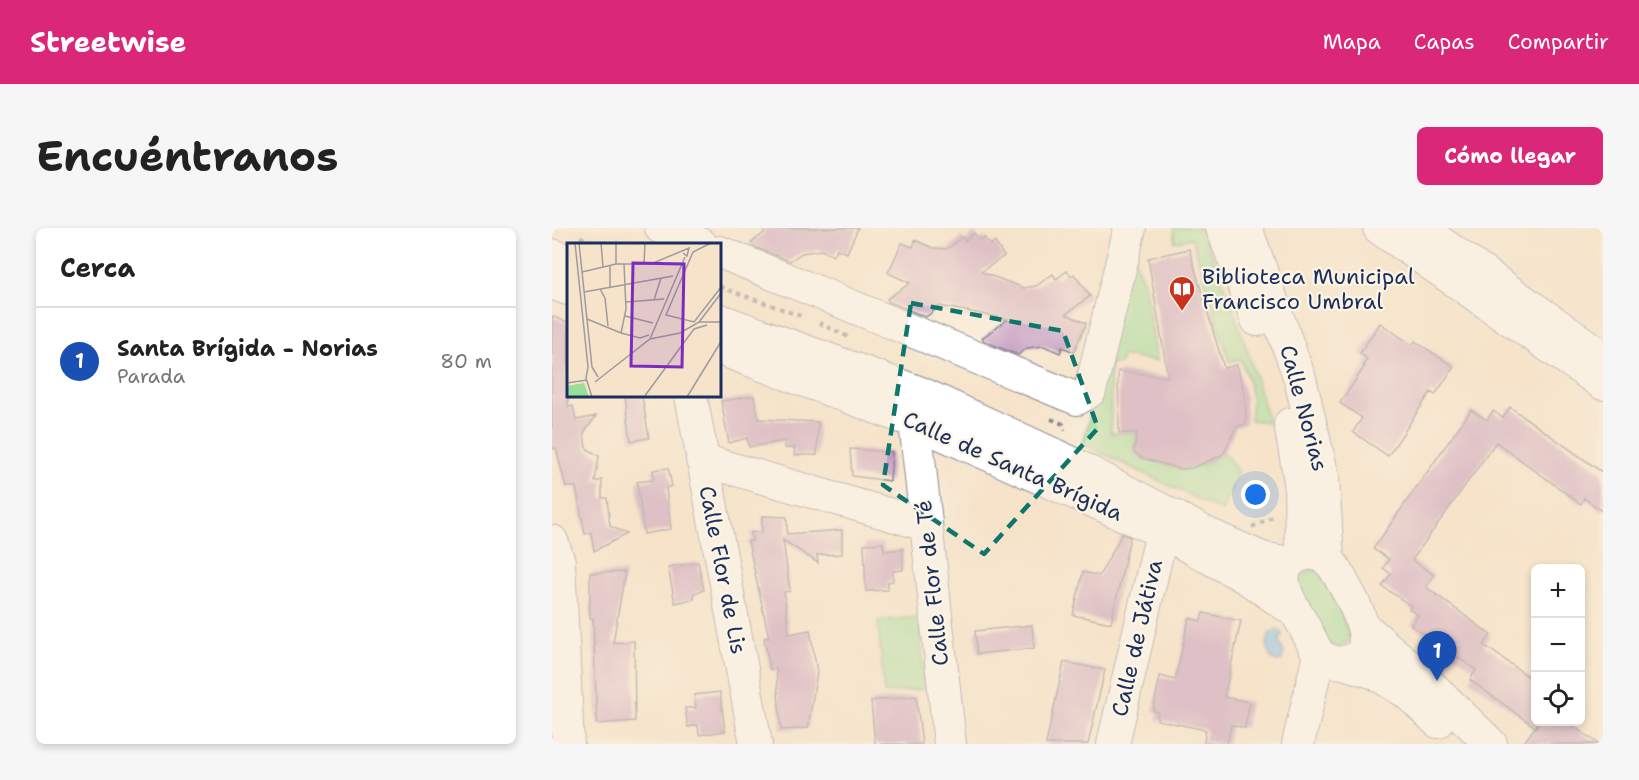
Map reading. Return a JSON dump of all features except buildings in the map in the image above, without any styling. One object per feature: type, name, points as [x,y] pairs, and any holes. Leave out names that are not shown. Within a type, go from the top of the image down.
[{"type":"street","points":[[661,228],[698,243]]},
{"type":"street","points":[[722,253],[1077,399],[1090,392],[1130,228]]},
{"type":"street","points":[[1379,228],[1603,384]]},
{"type":"street","points":[[1420,228],[1603,357]]},
{"type":"street","name":"Calle Norias","points":[[1242,230],[1281,384],[1300,480],[1306,559],[1284,573],[1284,588],[1293,610],[1332,659]]},
{"type":"street","points":[[552,255],[567,261]]},
{"type":"street","points":[[552,283],[567,289]]},
{"type":"street","name":"Calle de Santa Brígida","points":[[722,321],[921,393],[1070,462],[1209,534],[1262,558],[1306,559]]},
{"type":"street","name":"Calle de Santa Brígida","points":[[722,350],[915,422],[1162,532],[1248,579],[1293,610]]},
{"type":"street","name":"Calle Flor de Lis","points":[[691,398],[756,744]]},
{"type":"street","name":"Calle Flor de Té","points":[[915,422],[950,744]]},
{"type":"street","points":[[702,460],[926,525]]},
{"type":"street","name":"Calle de Játiva","points":[[1113,744],[1162,532]]},
{"type":"street","points":[[552,541],[559,562],[557,631],[567,744]]},
{"type":"street","points":[[1306,559],[1334,567],[1364,627],[1366,645],[1359,657],[1332,659]]},
{"type":"street","points":[[1364,627],[1423,678],[1491,744]]},
{"type":"street","points":[[1298,744],[1332,659]]},
{"type":"street","points":[[1332,659],[1375,674],[1407,693],[1462,744]]},
{"type":"path","points":[[1250,528],[1275,515],[1279,507]]},
{"type":"highlighted area","points":[[911,303],[1063,331],[1098,428],[984,554],[883,485]]},
{"type":"green space","points":[[1138,228],[1135,261],[1144,284],[1157,361],[1122,356],[1120,364],[1110,364],[1111,433],[1137,433],[1134,452],[1142,458],[1181,469],[1202,465],[1224,453],[1238,471],[1222,511],[1083,444]]},
{"type":"green space","points":[[1174,228],[1201,228],[1238,324],[1268,422],[1250,420],[1252,404],[1250,390],[1241,360],[1229,361],[1192,238],[1174,242]]},
{"type":"green space","points":[[1312,569],[1318,571],[1337,601],[1350,637],[1348,642],[1338,648],[1329,644],[1302,602],[1298,578]]},
{"type":"green space","points":[[919,617],[925,689],[884,693],[878,621]]},
{"type":"water","points":[[1277,629],[1282,633],[1279,642],[1284,652],[1282,660],[1276,662],[1269,653],[1268,642],[1269,634]]},
{"type":"place","name":"Biblioteca Municipal Francisco Umbral","points":[[1182,312]]},
{"type":"place","name":"Santa Brígida - Norias","points":[[1437,681]]}]
